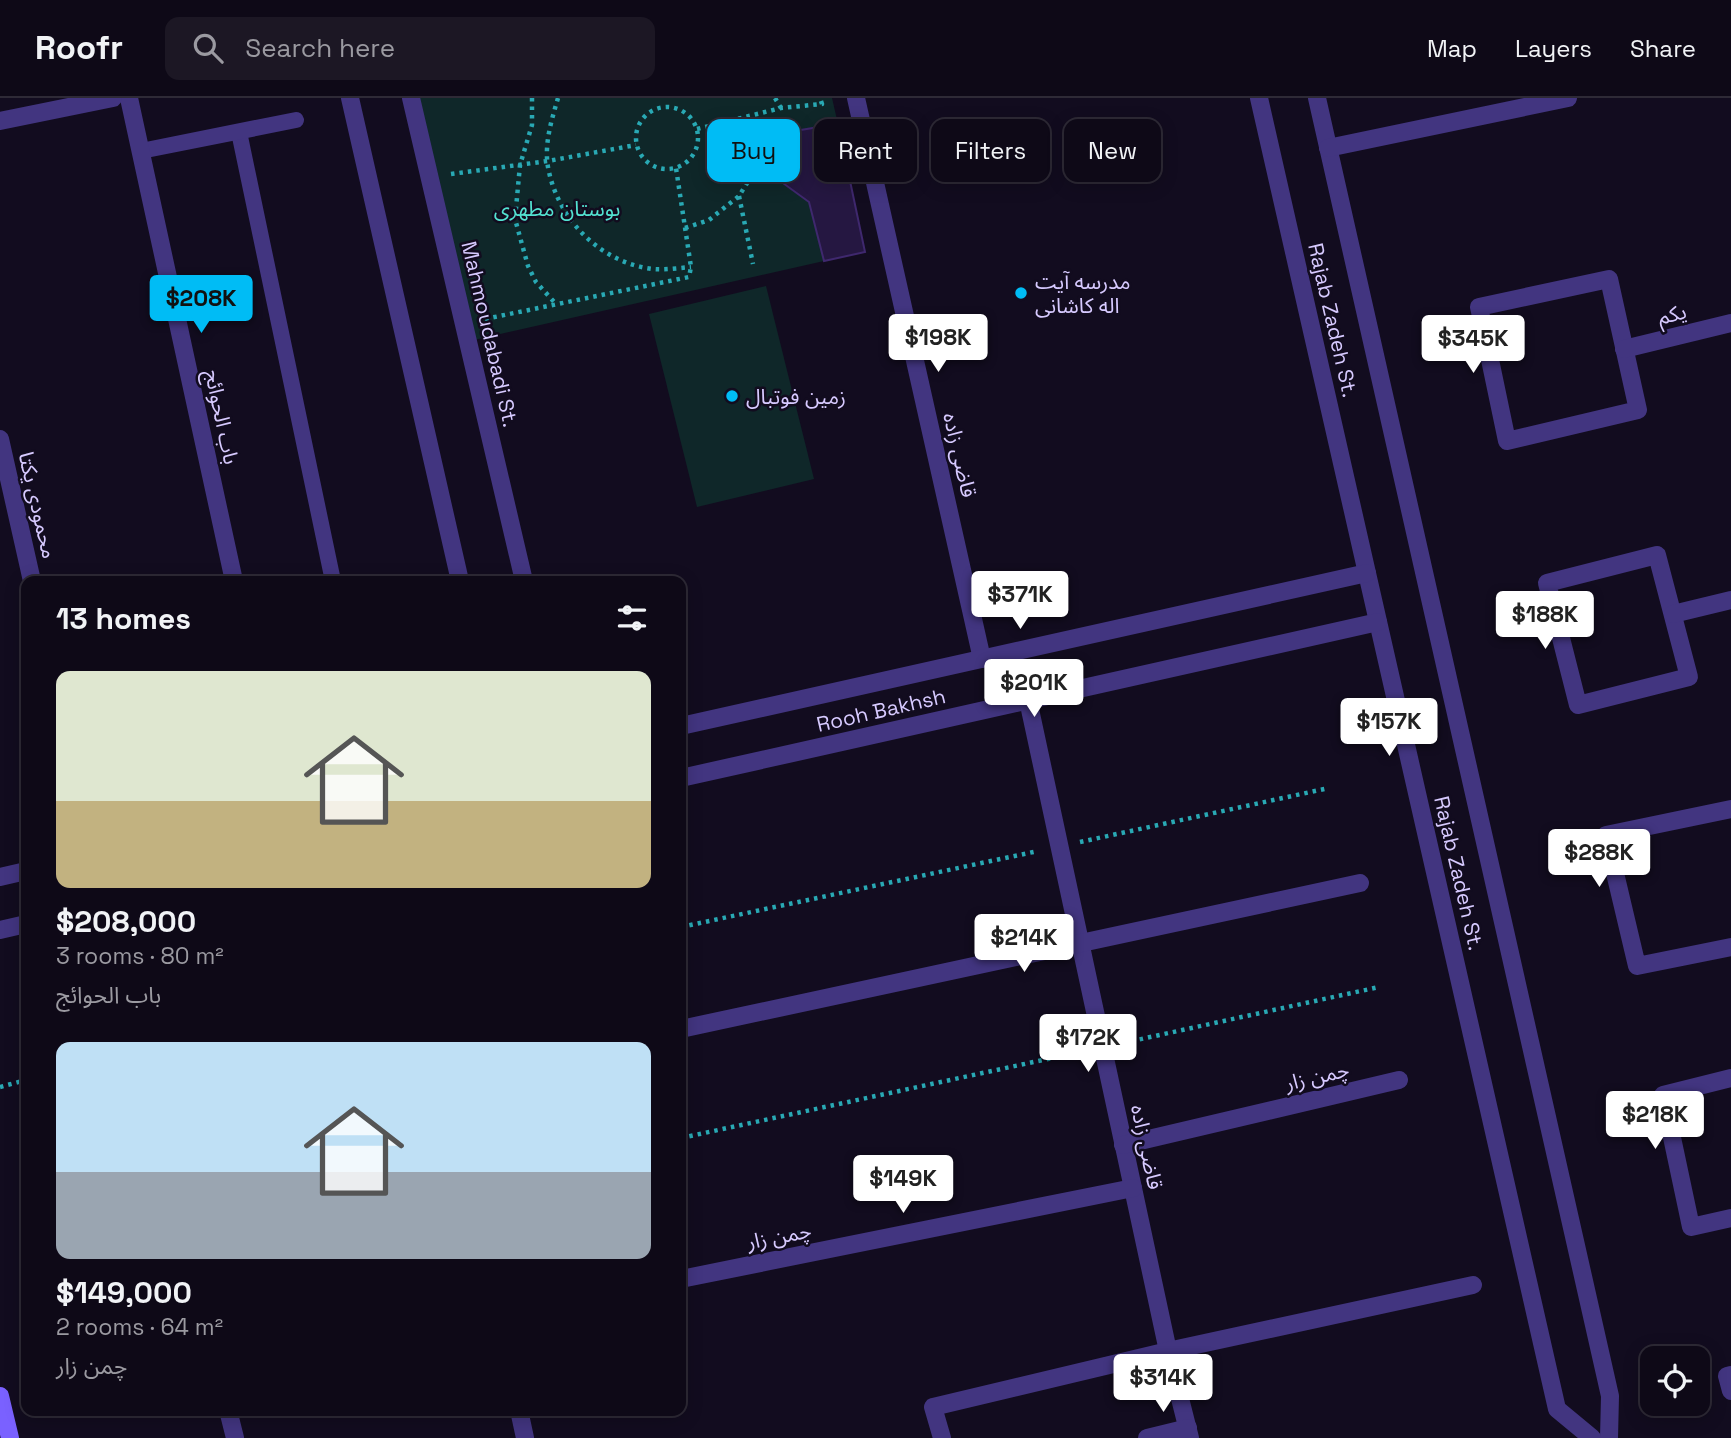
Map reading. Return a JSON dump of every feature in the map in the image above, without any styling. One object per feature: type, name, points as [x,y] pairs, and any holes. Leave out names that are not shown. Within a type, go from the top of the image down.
[{"type":"main road","points":[[0,1396],[10,1438]]},
{"type":"street","points":[[0,121],[113,98]]},
{"type":"street","name":"باب الحوائج","points":[[129,98],[233,576]]},
{"type":"street","points":[[350,98],[459,576]]},
{"type":"street","name":"Mahmoudabadi St.","points":[[411,98],[523,576]]},
{"type":"street","name":"قاضی زاده","points":[[856,98],[982,659]]},
{"type":"street","name":"Rajab Zadeh St.","points":[[1259,98],[1558,1409],[1592,1438]]},
{"type":"street","name":"Rajab Zadeh St.","points":[[1317,98],[1610,1396],[1609,1438]]},
{"type":"street","points":[[1328,148],[1568,98]]},
{"type":"street","points":[[1609,279],[1625,349],[1638,410],[1507,442],[1479,307],[1609,279]]},
{"type":"street","name":"یکم","points":[[1625,349],[1731,323]]},
{"type":"street","name":"محمودی یکتا","points":[[0,439],[31,576]]},
{"type":"street","points":[[1657,555],[1673,614],[1689,677],[1578,705],[1547,583],[1657,555]]},
{"type":"street","name":"Rooh Bakhsh","points":[[686,725],[1367,573]]},
{"type":"street","points":[[1673,614],[1731,600]]},
{"type":"street","name":"Rooh Bakhsh","points":[[686,777],[1378,622]]},
{"type":"street","name":"قاضی زاده","points":[[1028,700],[1168,1351],[1189,1433]]},
{"type":"street","points":[[1731,809],[1606,835],[1637,966],[1731,947]]},
{"type":"street","points":[[0,877],[21,872]]},
{"type":"street","points":[[686,1028],[1360,883]]},
{"type":"street","points":[[0,930],[21,925]]},
{"type":"street","points":[[1731,1078],[1663,1095],[1692,1227],[1731,1218]]},
{"type":"street","name":"چمن زار","points":[[1123,1145],[1399,1080]]},
{"type":"street","name":"چمن زار","points":[[686,1272],[1133,1188]]},
{"type":"street","points":[[942,1438],[933,1406],[1168,1351],[1473,1285]]},
{"type":"street","points":[[1731,1375],[1727,1376],[1731,1391]]},
{"type":"street","points":[[230,1416],[235,1438]]},
{"type":"street","points":[[520,1416],[525,1438]]},
{"type":"street","points":[[1147,1438],[1189,1433]]},
{"type":"lane","points":[[141,152],[296,120]]},
{"type":"lane","points":[[239,132],[332,576]]},
{"type":"path","points":[[532,98],[533,125],[520,165],[515,219],[536,282],[556,305]]},
{"type":"path","points":[[558,98],[548,133],[548,171],[561,207],[584,237],[616,258],[628,262],[653,269],[691,267]]},
{"type":"path","points":[[663,98],[665,107]]},
{"type":"path","points":[[775,98],[781,108]]},
{"type":"path","points":[[697,129],[781,108],[822,104],[820,98]]},
{"type":"path","points":[[665,107],[686,113],[697,129],[699,139],[693,157],[676,168],[667,170],[648,163],[640,155],[636,145],[639,124],[646,116],[665,107]]},
{"type":"path","points":[[685,228],[709,220],[739,196],[759,164],[751,115]]},
{"type":"path","points":[[429,176],[548,161],[636,145]]},
{"type":"path","points":[[479,321],[689,277],[691,267],[676,168]]},
{"type":"path","points":[[739,196],[753,264]]},
{"type":"path","points":[[686,926],[1329,788]]},
{"type":"path","points":[[686,1137],[1379,987]]},
{"type":"path","points":[[0,1087],[21,1081]]},
{"type":"green space","name":"بوستان مطهری","points":[[416,98],[832,98],[837,119],[814,119],[814,128],[800,130],[800,119],[707,119],[707,182],[782,182],[809,202],[824,261],[474,340]]},
{"type":"green space","name":"زمین فوتبال","points":[[766,286],[814,479],[697,507],[649,314]]},
{"type":"building","points":[[814,128],[814,182],[850,182],[865,252],[824,261],[809,202],[782,182],[800,182],[800,130]]},
{"type":"place","name":"مدرسه آیت اله کاشانی","points":[[1021,293]]},
{"type":"place","name":"زمین فوتبال","points":[[732,396]]}]
